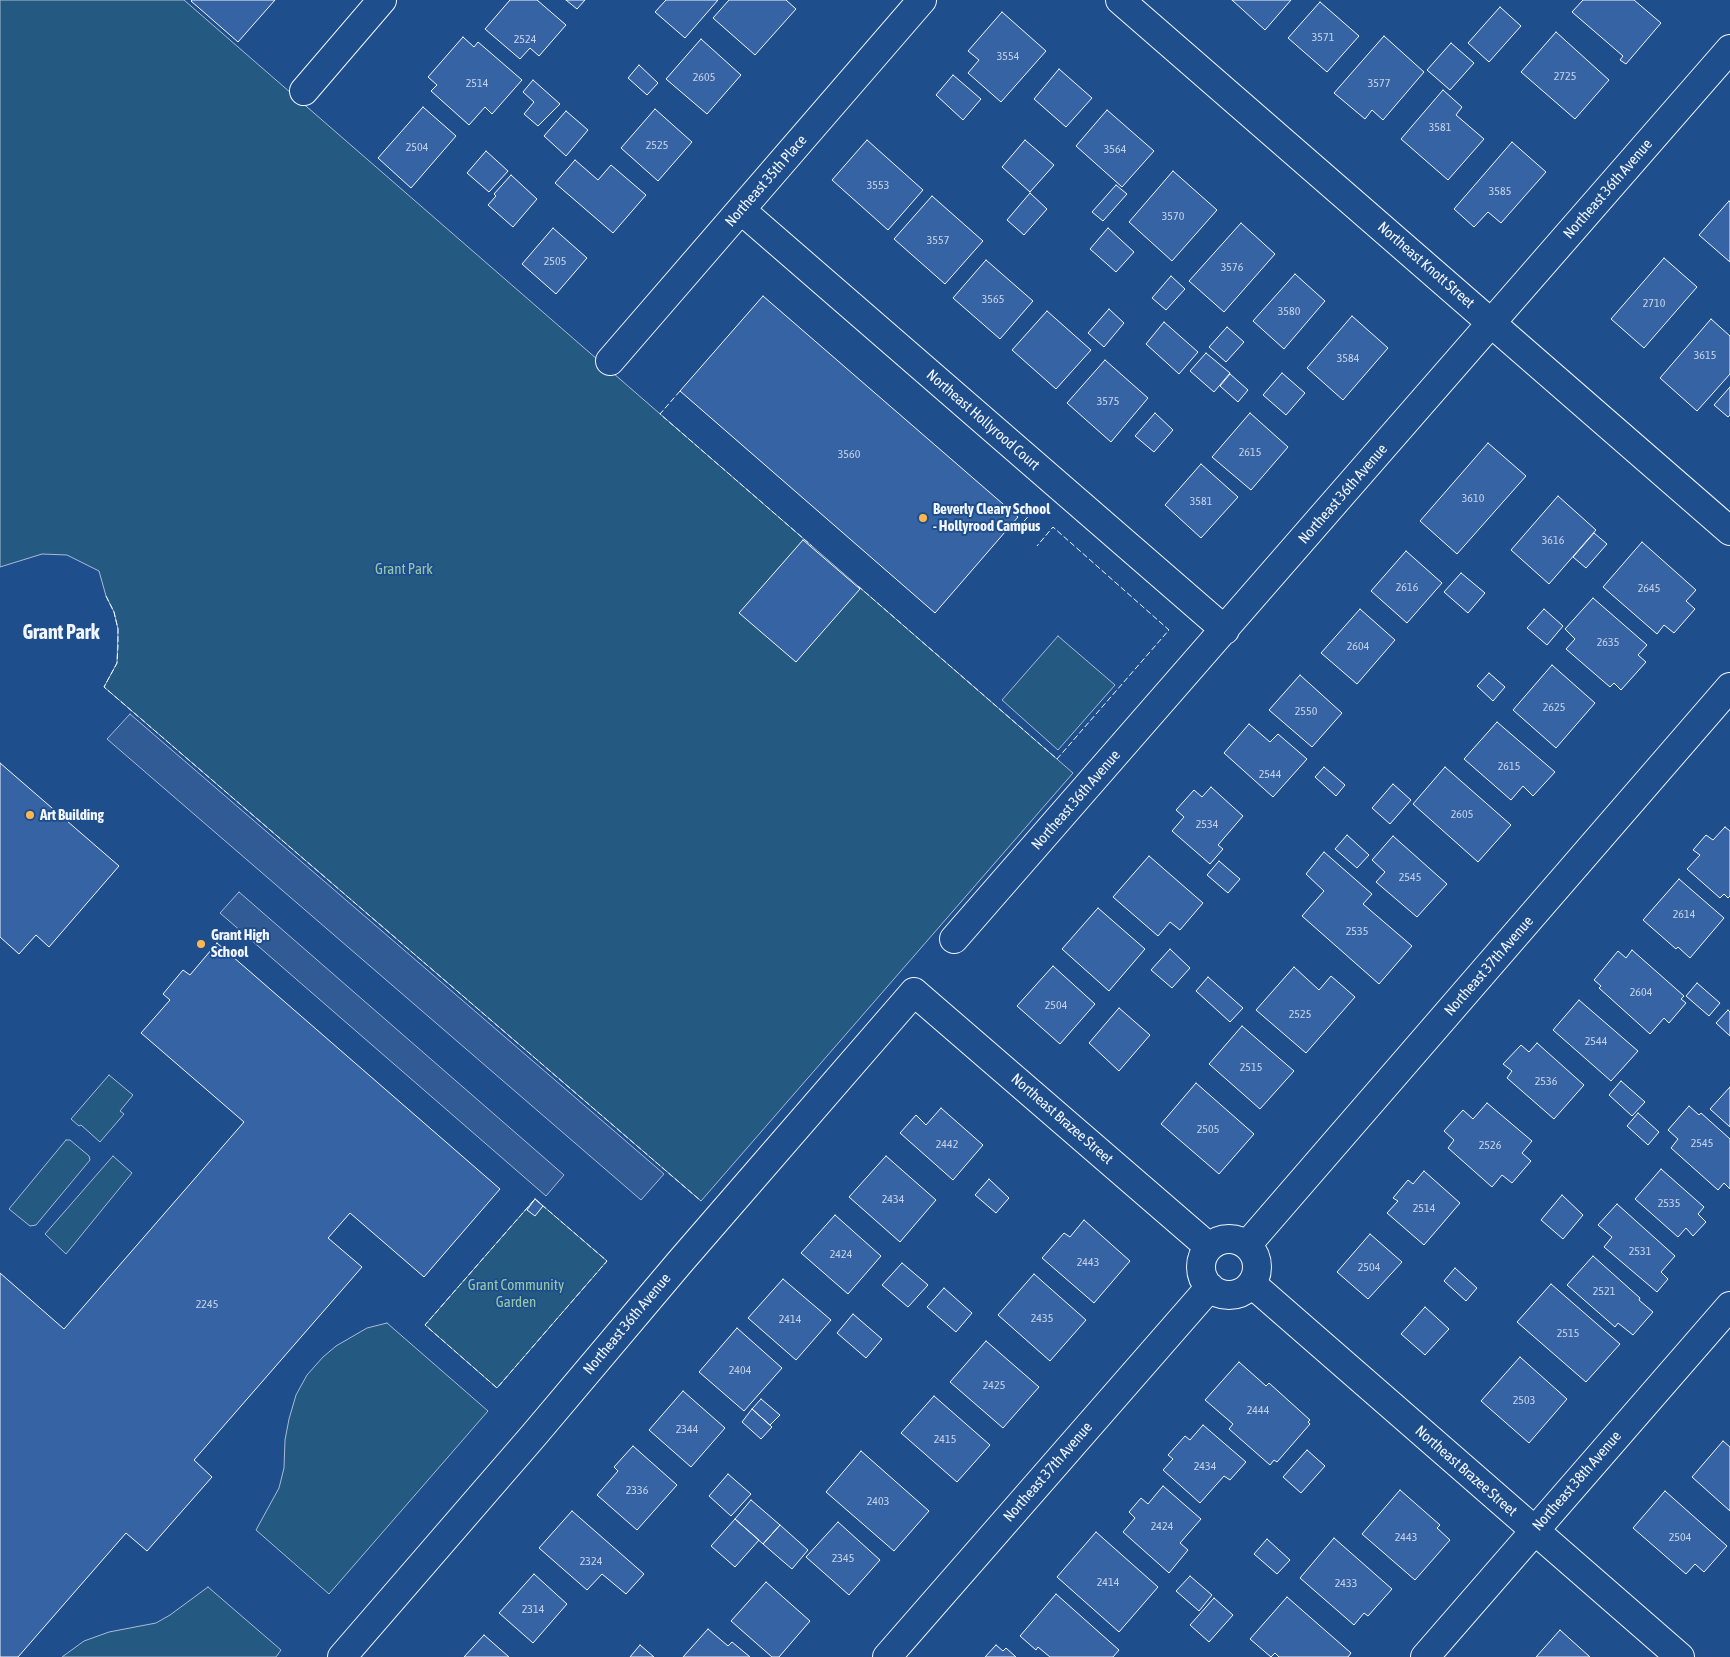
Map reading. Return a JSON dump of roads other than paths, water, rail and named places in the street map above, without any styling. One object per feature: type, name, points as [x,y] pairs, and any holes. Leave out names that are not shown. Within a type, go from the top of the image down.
[{"type":"street","points":[[304,90],[382,0]]},
{"type":"street","name":"Northeast 35th Place","points":[[610,361],[922,0]]},
{"type":"street","name":"Northeast Knott Street","points":[[1120,0],[1730,531]]},
{"type":"street","name":"Northeast 36th Avenue","points":[[954,939],[1730,48]]},
{"type":"street","name":"Northeast Hollyrood Court","points":[[741,210],[1224,630]]},
{"type":"street","name":"Northeast 37th Avenue","points":[[1248,1245],[1730,687]]},
{"type":"street","name":"Northeast 36th Avenue","points":[[343,1656],[914,992]]},
{"type":"street","name":"Northeast Brazee Street","points":[[914,992],[1209,1247]]},
{"type":"street","points":[[1225,1239],[1235,1239],[1248,1245],[1254,1253],[1258,1264],[1257,1274],[1252,1284],[1244,1291],[1234,1295],[1217,1293],[1210,1288],[1204,1280],[1201,1266],[1205,1252],[1209,1247],[1225,1239]]},
{"type":"street","name":"Northeast Brazee Street","points":[[1252,1284],[1680,1657]]},
{"type":"street","name":"Northeast 37th Avenue","points":[[887,1657],[1210,1288]]},
{"type":"street","name":"Northeast 38th Avenue","points":[[1425,1657],[1730,1306]]},
{"type":"place","name":"Beverly Cleary School - Hollyrood Campus","points":[[923,518]]},
{"type":"place","name":"Art Building","points":[[30,815]]},
{"type":"place","name":"Grant High School","points":[[201,944]]},
{"type":"district","name":"Grant Park","points":[[61,633]]},
{"type":"park label","name":"Grant Community Garden","points":[[516,1294]]}]
